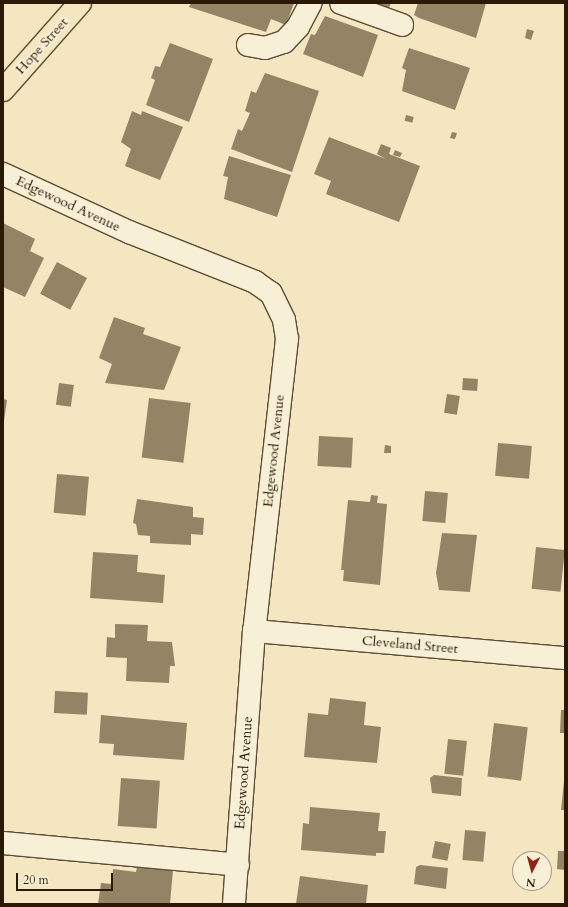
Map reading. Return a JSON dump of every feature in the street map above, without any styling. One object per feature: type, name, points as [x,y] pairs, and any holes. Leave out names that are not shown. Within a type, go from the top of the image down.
[{"type":"main road","name":"Hope Street","points":[[3,90],[80,3]]},
{"type":"street","points":[[248,45],[265,48],[284,42],[298,27],[311,3]]},
{"type":"street","points":[[342,3],[402,25]]},
{"type":"street","name":"Edgewood Avenue","points":[[3,174],[129,232],[255,282],[271,293],[279,306],[287,338],[254,631],[234,904]]},
{"type":"street","name":"Cleveland Street","points":[[254,631],[565,658]]},
{"type":"street","points":[[3,843],[238,865]]},
{"type":"building","points":[[191,3],[294,3],[286,25],[271,19],[266,32],[189,7]]},
{"type":"building","points":[[375,3],[391,3],[389,8]]},
{"type":"building","points":[[418,3],[486,3],[476,38],[414,15]]},
{"type":"building","points":[[325,16],[378,35],[363,77],[303,54],[311,34],[315,35]]},
{"type":"building","points":[[527,29],[534,31],[531,40],[525,38]]},
{"type":"building","points":[[170,43],[213,59],[189,122],[146,105],[155,80],[151,78],[155,66],[160,67]]},
{"type":"building","points":[[409,48],[470,68],[455,110],[402,91],[406,70],[402,68]]},
{"type":"building","points":[[265,73],[319,91],[292,172],[231,149],[238,129],[242,131],[250,113],[245,111],[251,91],[256,93]]},
{"type":"building","points":[[132,111],[141,115],[142,111],[183,127],[160,180],[125,166],[131,149],[121,142]]},
{"type":"building","points":[[406,115],[414,117],[412,123],[405,121]]},
{"type":"building","points":[[452,132],[457,133],[455,139],[450,138]]},
{"type":"building","points":[[329,137],[386,159],[377,154],[381,144],[391,148],[389,154],[420,166],[399,222],[326,194],[331,181],[314,174]]},
{"type":"building","points":[[395,150],[402,153],[400,157],[393,155]]},
{"type":"building","points":[[229,156],[291,175],[277,217],[224,199],[228,177],[223,176]]},
{"type":"building","points":[[3,223],[35,239],[30,251],[44,258],[25,297],[3,287]]},
{"type":"building","points":[[57,262],[87,278],[70,310],[40,294]]},
{"type":"building","points":[[114,317],[145,328],[143,334],[181,347],[164,390],[105,383],[112,364],[99,358]]},
{"type":"building","points":[[463,378],[478,379],[477,391],[462,390]]},
{"type":"building","points":[[59,383],[74,385],[71,407],[56,405]]},
{"type":"building","points":[[447,394],[460,396],[457,415],[444,413]]},
{"type":"building","points":[[149,398],[191,403],[183,463],[142,458]]},
{"type":"building","points":[[3,399],[7,400],[4,421],[3,421]]},
{"type":"building","points":[[319,436],[353,438],[351,468],[317,466]]},
{"type":"building","points":[[498,443],[532,446],[529,479],[495,476]]},
{"type":"building","points":[[385,445],[391,446],[391,453],[384,453]]},
{"type":"building","points":[[57,474],[89,477],[85,516],[54,513]]},
{"type":"building","points":[[425,491],[448,493],[445,523],[422,521]]},
{"type":"building","points":[[371,495],[378,496],[377,503],[387,504],[380,585],[343,581],[344,570],[341,570],[348,500],[370,502]]},
{"type":"building","points":[[137,499],[193,507],[193,517],[204,518],[203,535],[191,534],[191,545],[150,543],[150,536],[138,535],[136,524],[133,523]]},
{"type":"building","points":[[442,533],[477,535],[470,592],[439,590],[436,573]]},
{"type":"building","points":[[536,547],[565,550],[560,592],[532,589]]},
{"type":"building","points":[[93,552],[138,555],[137,572],[165,575],[163,603],[90,598]]},
{"type":"building","points":[[115,624],[148,625],[147,641],[172,642],[175,666],[170,666],[169,683],[126,681],[127,658],[106,657],[107,637],[115,638]]},
{"type":"building","points":[[55,691],[88,693],[87,715],[54,713]]},
{"type":"building","points":[[330,698],[366,702],[364,725],[381,727],[377,763],[304,757],[308,713],[328,715]]},
{"type":"building","points":[[561,710],[565,710],[565,733],[560,733]]},
{"type":"building","points":[[101,715],[187,723],[184,760],[113,755],[114,744],[99,743]]},
{"type":"building","points":[[494,723],[528,727],[521,781],[487,777]]},
{"type":"building","points":[[448,739],[467,741],[463,776],[444,774]]},
{"type":"building","points":[[434,775],[462,778],[461,796],[432,793],[430,778]]},
{"type":"building","points":[[121,778],[160,781],[157,829],[118,826]]},
{"type":"building","points":[[564,781],[565,810],[561,810]]},
{"type":"building","points":[[310,807],[380,813],[378,831],[386,831],[384,853],[376,853],[376,856],[301,850],[303,823],[309,824]]},
{"type":"building","points":[[465,830],[486,832],[483,862],[462,860]]},
{"type":"building","points":[[435,841],[451,844],[447,861],[432,858]]},
{"type":"building","points":[[558,851],[565,851],[565,870],[557,869]]},
{"type":"building","points":[[420,865],[448,868],[446,889],[414,884],[416,867]]},
{"type":"building","points":[[137,867],[173,870],[170,904],[98,904],[101,883],[112,884],[113,869],[136,872]]},
{"type":"building","points":[[300,876],[368,885],[366,904],[296,904]]}]
